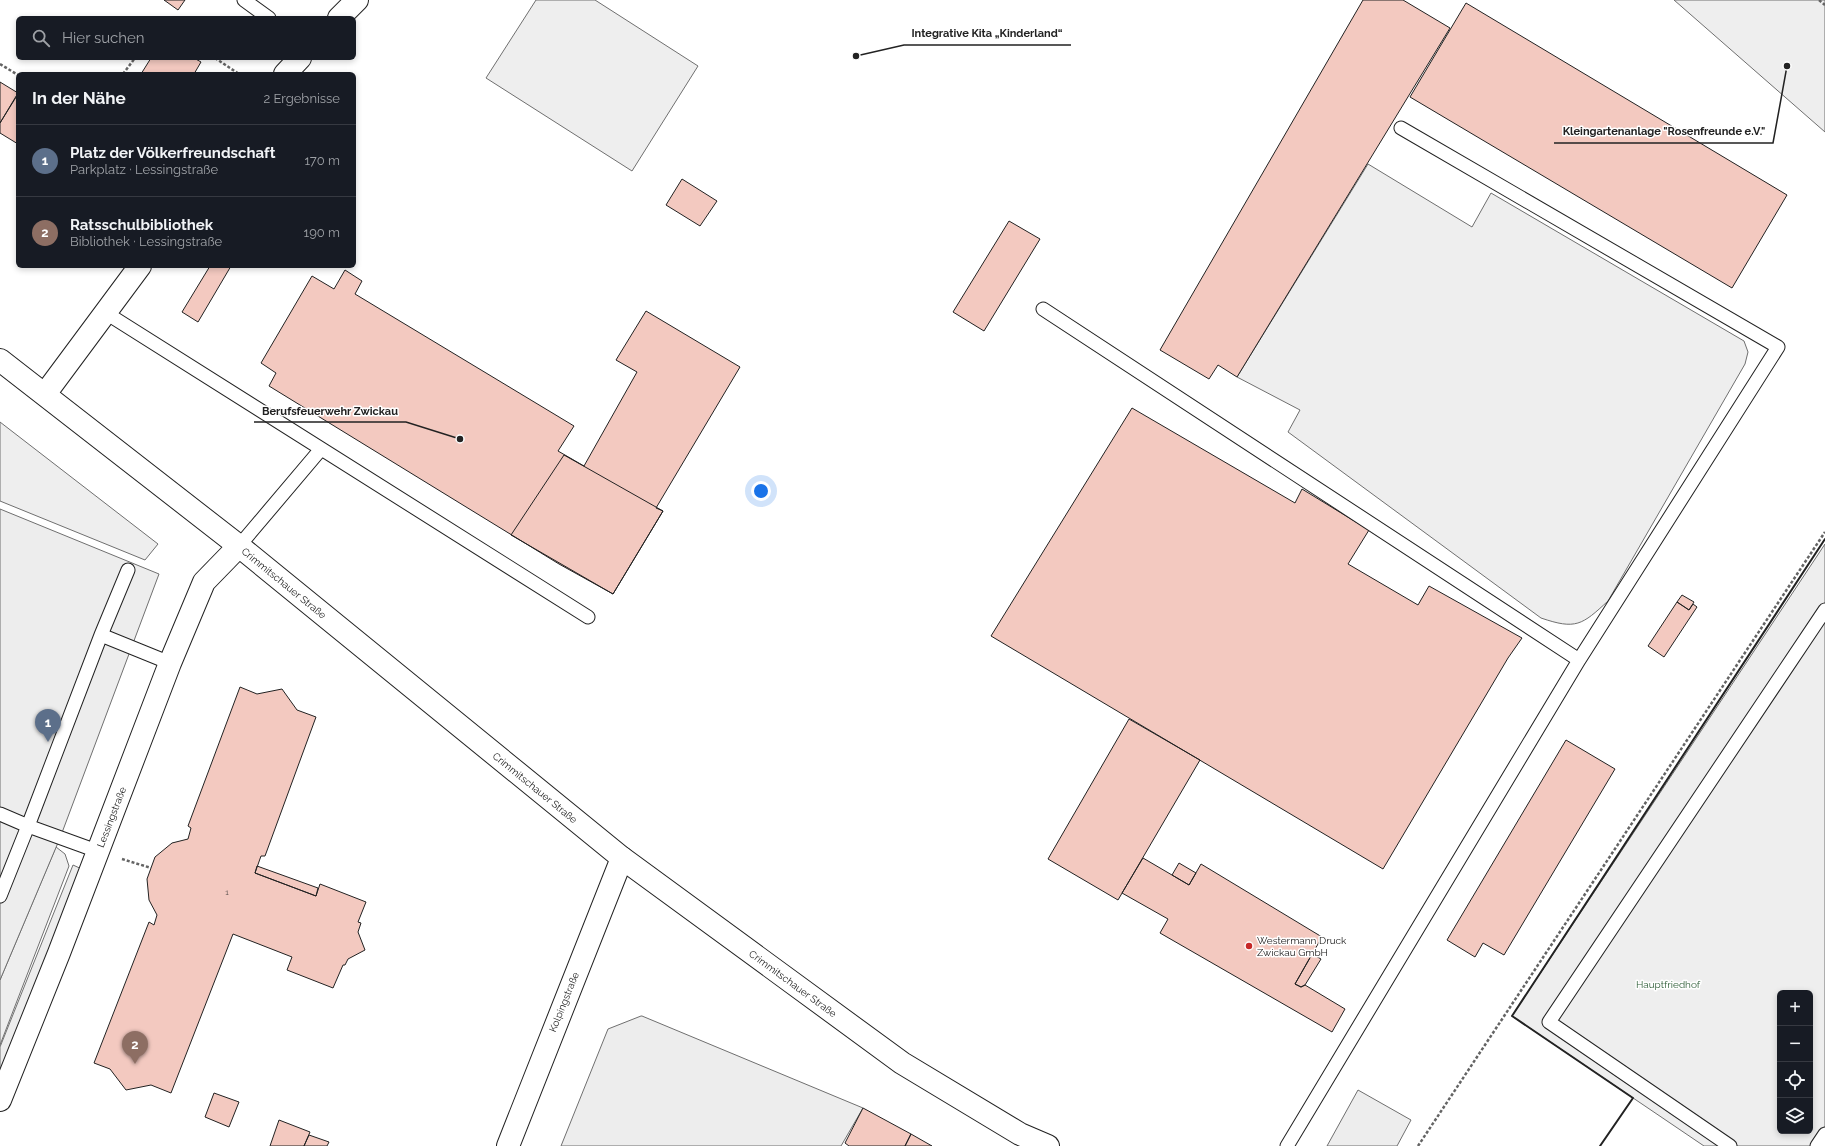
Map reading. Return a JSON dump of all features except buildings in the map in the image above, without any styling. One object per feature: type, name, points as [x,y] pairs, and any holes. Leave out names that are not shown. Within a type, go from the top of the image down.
[{"type":"main road","points":[[341,16],[357,0]]},
{"type":"main road","points":[[287,72],[298,60]]},
{"type":"main road","points":[[45,394],[139,268]]},
{"type":"main road","name":"Crimmitschauer Straße","points":[[0,360],[239,546],[622,858],[902,1063],[1018,1140],[1048,1146]]},
{"type":"main road","name":"Lessingstraße","points":[[0,1100],[59,953],[170,663],[204,582],[239,546]]},
{"type":"main road","name":"Kolpingstraße","points":[[508,1146],[622,858]]},
{"type":"lane","points":[[244,0],[266,16]]},
{"type":"lane","points":[[1287,1146],[1578,660],[1778,346],[1402,128]]},
{"type":"lane","points":[[1043,309],[1578,660]]},
{"type":"lane","points":[[106,313],[588,617]]},
{"type":"lane","points":[[239,546],[321,449]]},
{"type":"lane","points":[[0,896],[101,635],[128,570]]},
{"type":"lane","points":[[1730,1146],[1549,1022],[1825,610]]},
{"type":"lane","points":[[101,635],[170,663]]},
{"type":"lane","points":[[0,814],[28,826],[97,851]]},
{"type":"lane","points":[[1817,1146],[1825,1134]]},
{"type":"path","points":[[1819,0],[1825,5]]},
{"type":"path","points":[[124,72],[134,60]]},
{"type":"path","points":[[218,60],[236,72]]},
{"type":"path","points":[[0,64],[16,74]]},
{"type":"path","points":[[1418,1146],[1825,532]]},
{"type":"green space","points":[[536,0],[595,0],[698,66],[632,171],[486,78]]},
{"type":"green space","points":[[1674,0],[1825,0],[1825,132]]},
{"type":"green space","points":[[1368,164],[1472,227],[1491,193],[1744,341],[1748,352],[1745,364],[1608,601],[1585,620],[1578,623],[1563,624],[1541,618],[1288,432],[1300,410],[1237,377]]},
{"type":"green space","points":[[0,422],[158,544],[145,560],[0,501]]},
{"type":"green space","name":"Hauptfriedhof","points":[[1825,544],[1825,1146],[1704,1146],[1512,1016]]},
{"type":"green space","points":[[56,847],[65,854],[69,866],[0,1045],[0,980]]},
{"type":"shaded area","points":[[0,509],[159,574],[60,838],[0,980]]},
{"type":"shaded area","points":[[73,865],[84,870],[0,1085],[0,1047]]},
{"type":"shaded area","points":[[641,1016],[863,1108],[841,1146],[561,1146],[608,1029]]},
{"type":"shaded area","points":[[1358,1090],[1411,1120],[1397,1146],[1327,1146]]},
{"type":"wall","points":[[1600,1146],[1633,1098],[1512,1016],[1825,539]]},
{"type":"place","name":"Integrative Kita „Kinderland“","points":[[856,56]]},
{"type":"place","name":"Kleingartenanlage \"Rosenfreunde e.V.\"","points":[[1787,66]]},
{"type":"place","name":"Berufsfeuerwehr Zwickau","points":[[460,439]]},
{"type":"place","name":"Platz der Völkerfreundschaft","points":[[48,742]]},
{"type":"place","name":"Westermann Druck Zwickau GmbH","points":[[1249,946]]},
{"type":"place","name":"Ratsschulbibliothek","points":[[135,1064]]}]
